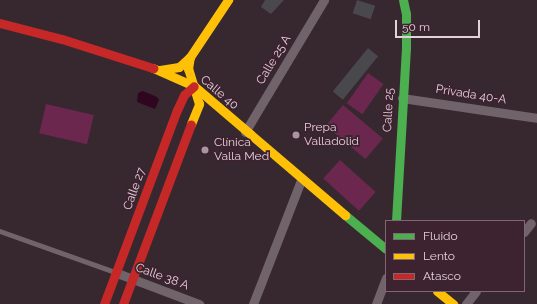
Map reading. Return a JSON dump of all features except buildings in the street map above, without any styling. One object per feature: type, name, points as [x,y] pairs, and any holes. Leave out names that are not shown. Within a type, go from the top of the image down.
[{"type":"main road","points":[[159,70],[179,67],[190,57],[228,0]]},
{"type":"main road","name":"Calle 25","points":[[396,220],[406,48],[406,14],[403,0]]},
{"type":"main road","name":"Calle 40","points":[[0,23],[62,39],[159,70],[194,86],[301,180],[385,248]]},
{"type":"main road","points":[[123,304],[199,104],[188,69],[190,57]]},
{"type":"main road","name":"Calle 27","points":[[104,304],[184,95],[194,86]]},
{"type":"main road","points":[[438,292],[453,304]]},
{"type":"street","name":"Calle 25 A","points":[[245,132],[324,0]]},
{"type":"street","name":"Privada 40-A","points":[[402,98],[537,118]]},
{"type":"street","points":[[253,304],[301,180]]},
{"type":"street","points":[[525,231],[531,223]]},
{"type":"street","name":"Calle 38 A","points":[[117,273],[199,304]]},
{"type":"street","points":[[376,304],[385,281]]},
{"type":"street","points":[[466,304],[475,292]]},
{"type":"lane","points":[[0,232],[117,273]]},
{"type":"shaded area","points":[[368,73],[384,84],[362,114],[347,103]]},
{"type":"shaded area","points":[[143,91],[157,97],[159,100],[155,109],[137,102],[138,93]]},
{"type":"shaded area","points":[[46,104],[94,115],[87,144],[39,133]]},
{"type":"shaded area","points":[[343,105],[383,138],[365,159],[326,126]]},
{"type":"shaded area","points":[[340,160],[376,192],[359,211],[323,179]]},
{"type":"traffic: fast","points":[[396,220],[406,48],[406,14],[403,0]]},
{"type":"traffic: fast","points":[[345,215],[385,248]]},
{"type":"traffic: slow","points":[[191,124],[199,104],[188,69],[190,57],[228,0]]},
{"type":"traffic: slow","points":[[160,70],[179,67],[190,57]]},
{"type":"traffic: slow","points":[[153,68],[194,86],[345,215]]},
{"type":"traffic: slow","points":[[438,292],[453,304]]},
{"type":"traffic: jam","points":[[0,23],[62,39],[153,68]]},
{"type":"traffic: jam","points":[[104,304],[177,110],[184,95],[194,86]]},
{"type":"traffic: jam","points":[[123,304],[191,124]]},
{"type":"place","name":"Prepa Valladolid","points":[[296,135]]},
{"type":"place","name":"Clínica Valla Med","points":[[205,150]]}]
